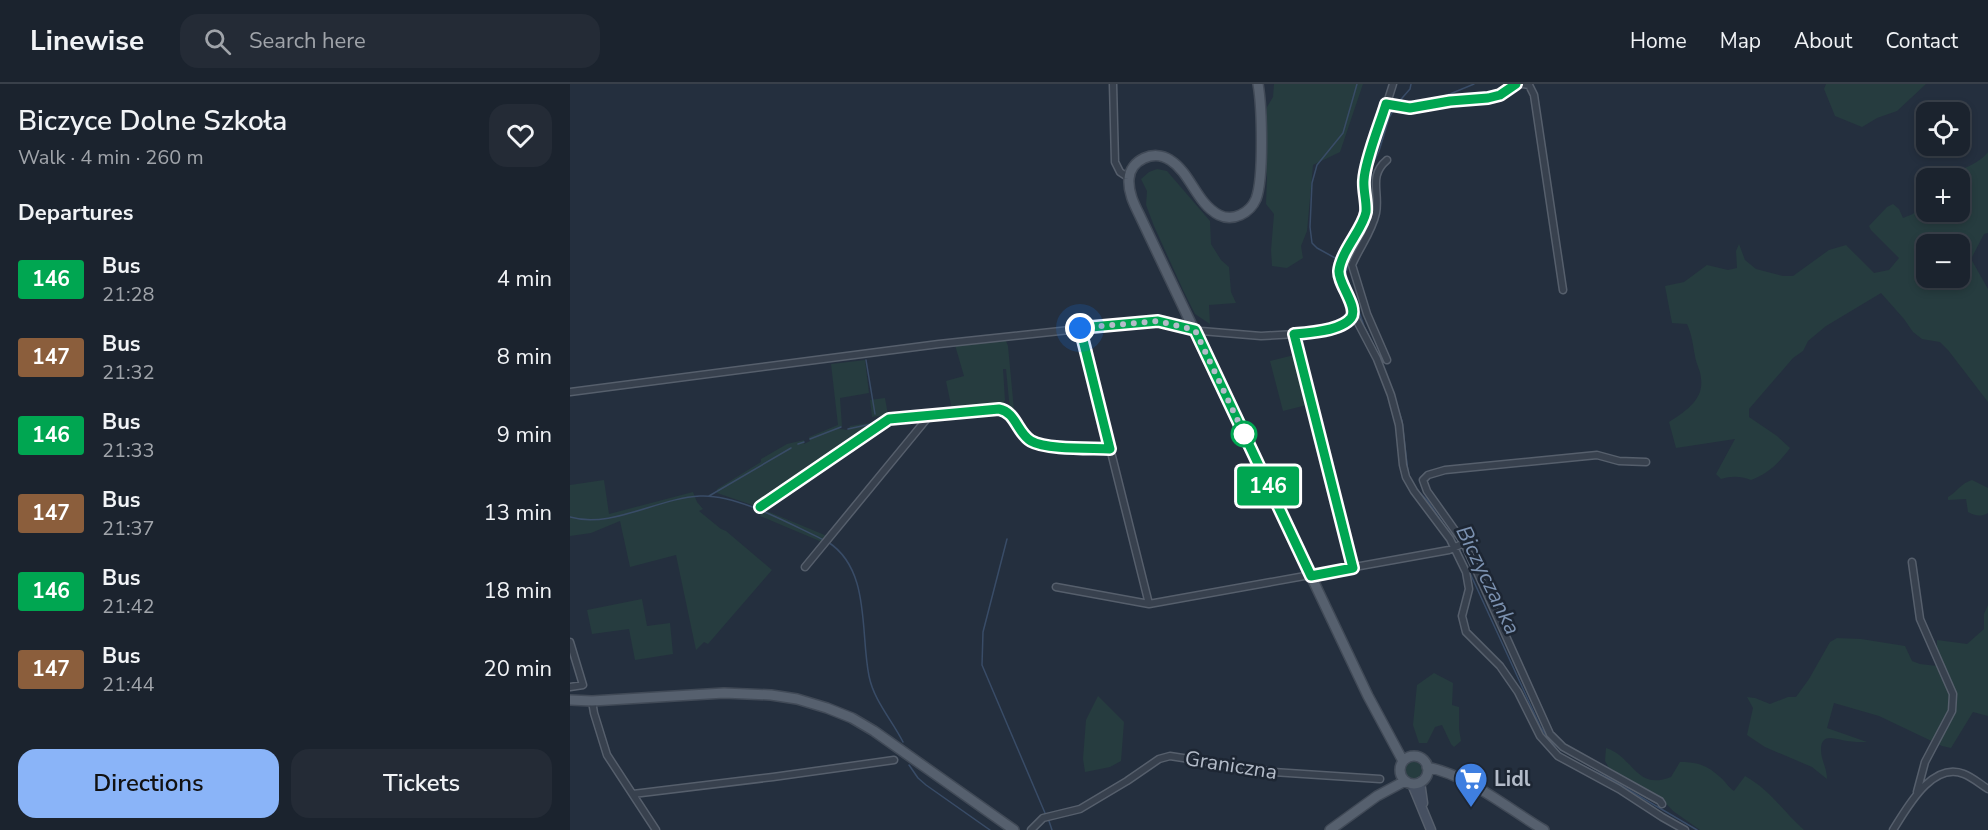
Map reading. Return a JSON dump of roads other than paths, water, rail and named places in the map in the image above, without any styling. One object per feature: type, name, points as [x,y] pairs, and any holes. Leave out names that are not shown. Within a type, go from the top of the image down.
[{"type":"main road","points":[[1258,84],[1259,182],[1256,198],[1248,210],[1235,217],[1223,217],[1211,210],[1178,167],[1166,158],[1157,156],[1143,159],[1134,166],[1129,178],[1130,190],[1374,710],[1406,759]]},
{"type":"main road","points":[[570,700],[592,701],[749,693],[797,699],[852,718],[874,731],[1014,830]]},
{"type":"main road","points":[[570,706],[592,701]]},
{"type":"main road","points":[[1415,777],[1424,761],[1419,757],[1406,759],[1400,767],[1415,777],[1431,830]]},
{"type":"main road","points":[[1330,830],[1377,796],[1415,777],[1448,774],[1485,793],[1544,830]]},
{"type":"street","points":[[1113,84],[1115,162],[1120,172],[1129,178]]},
{"type":"street","points":[[1387,360],[1359,316],[1353,313],[1339,274],[1342,262],[1366,213],[1364,179],[1389,105],[1393,84]]},
{"type":"street","points":[[1389,105],[1410,108],[1450,101],[1488,98],[1500,95],[1516,84]]},
{"type":"street","points":[[1522,84],[1529,86],[1534,95],[1563,290]]},
{"type":"street","points":[[1388,160],[1381,165],[1376,176],[1376,213],[1368,236],[1352,265],[1359,316],[1391,395],[1399,425],[1406,477],[1414,491],[1445,530],[1466,572],[1469,589],[1462,616],[1466,632],[1500,666],[1518,692],[1540,736],[1549,748],[1568,763],[1619,789],[1685,830]]},
{"type":"street","points":[[1366,213],[1376,213]]},
{"type":"street","points":[[570,392],[1080,328],[1158,321],[1195,330],[1261,336],[1327,330],[1359,316]]},
{"type":"street","points":[[1080,328],[1149,604]]},
{"type":"street","points":[[1294,334],[1353,568]]},
{"type":"street","points":[[760,507],[891,418],[999,409],[1007,411],[1023,435],[1038,444],[1110,449]]},
{"type":"street","points":[[805,567],[930,415]]},
{"type":"street","points":[[1646,462],[1619,461],[1597,455],[1445,470],[1428,475],[1423,480],[1427,491],[1464,543],[1550,734],[1563,747],[1662,804]]},
{"type":"street","points":[[1056,587],[1149,604],[1353,568],[1455,548],[1464,543]]},
{"type":"street","points":[[1893,830],[1917,792],[1925,762],[1952,711],[1953,694],[1920,619],[1912,562]]},
{"type":"street","points":[[570,642],[583,685],[570,687]]},
{"type":"street","points":[[592,701],[607,755],[656,830]]},
{"type":"street","name":"Graniczna","points":[[1031,830],[1043,818],[1080,809],[1159,759],[1170,756],[1273,772],[1380,779]]},
{"type":"street","points":[[633,794],[894,760]]},
{"type":"street","points":[[1917,792],[1944,773],[1952,771],[1964,773],[1988,789]]},
{"type":"waterway","name":"Biczyczanka","points":[[1339,263],[1337,259],[1312,243],[1310,227],[1312,183],[1317,165],[1343,133],[1357,84]]},
{"type":"waterway","points":[[1396,105],[1410,89],[1411,84]]},
{"type":"waterway","points":[[1433,101],[1474,84]]},
{"type":"waterway","points":[[1346,274],[1348,262],[1369,218],[1372,166],[1394,109]]},
{"type":"waterway","name":"Biczyczanka","points":[[1344,269],[1364,326],[1375,348]]},
{"type":"waterway","points":[[866,360],[875,414]]},
{"type":"waterway","name":"Biczyczanka","points":[[1397,406],[1402,421],[1408,472]]},
{"type":"waterway","points":[[848,429],[871,424]]},
{"type":"waterway","points":[[810,439],[841,427]]},
{"type":"waterway","points":[[798,444],[804,442]]},
{"type":"waterway","points":[[709,496],[791,448]]},
{"type":"waterway","name":"Biczyczanka","points":[[1416,489],[1427,500],[1456,543]]},
{"type":"waterway","points":[[570,517],[586,520],[602,519],[684,498],[715,497],[763,511],[824,540]]},
{"type":"waterway","points":[[1007,539],[983,632],[982,665],[1045,813]]},
{"type":"waterway","points":[[828,542],[842,554],[851,569],[861,603],[866,659],[871,685],[903,742]]},
{"type":"waterway","name":"Biczyczanka","points":[[1458,547],[1541,728],[1564,756]]},
{"type":"waterway","name":"Biczyczanka","points":[[1579,764],[1610,779],[1697,830]]},
{"type":"waterway","points":[[909,765],[926,785],[990,830]]},
{"type":"waterway","points":[[1049,821],[1052,830]]},
{"type":"place","name":"Lidl","points":[[1471,808]]}]
